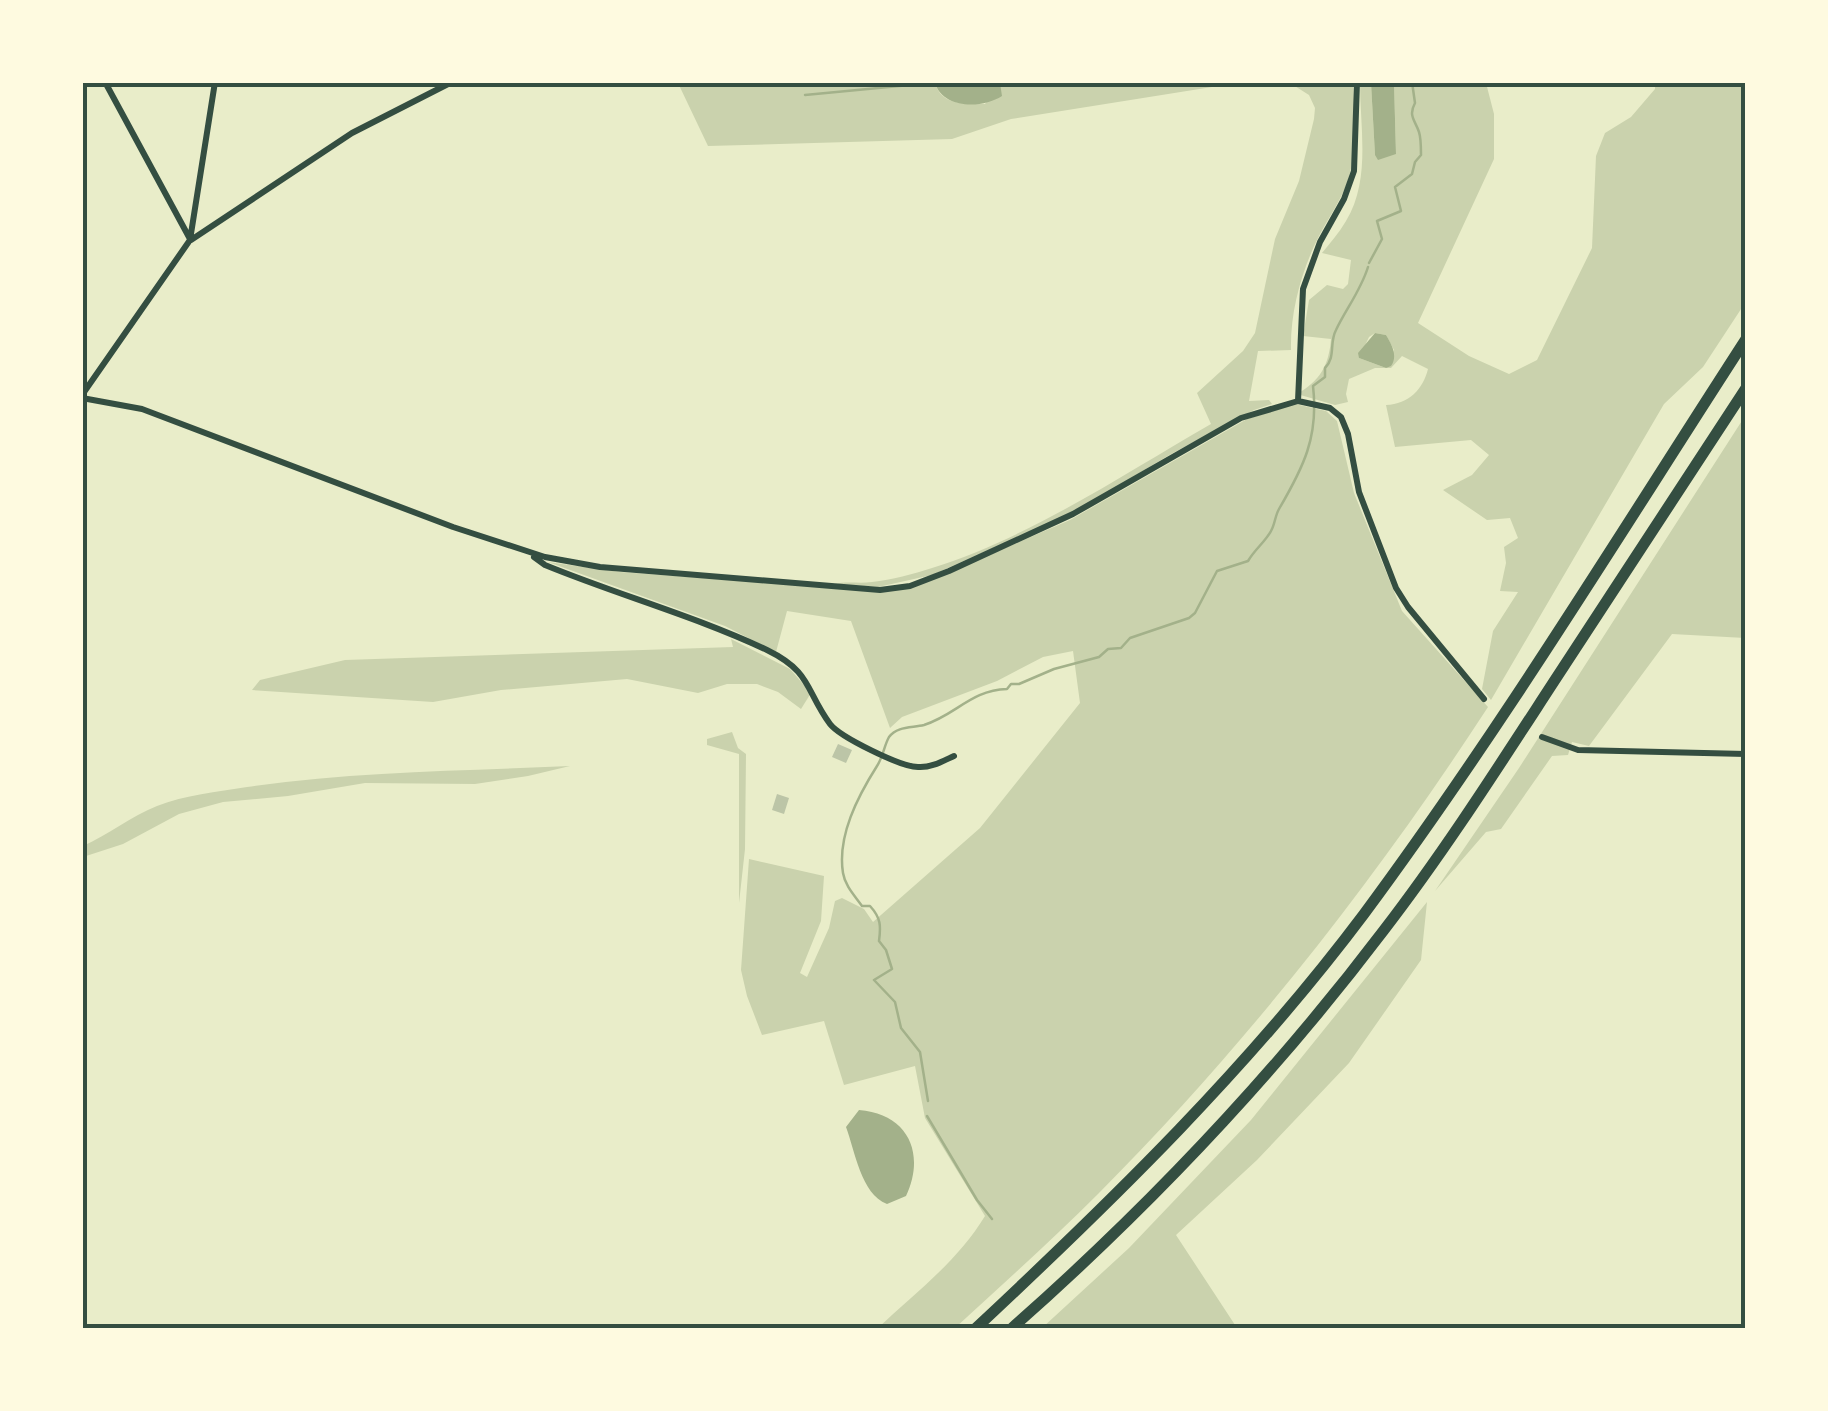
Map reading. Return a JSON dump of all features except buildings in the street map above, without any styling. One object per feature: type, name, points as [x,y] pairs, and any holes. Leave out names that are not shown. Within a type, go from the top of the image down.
[{"type":"highway","points":[[976,1328],[1114,1199],[1245,1059],[1362,916],[1535,664],[1746,339]]},
{"type":"highway","points":[[1012,1328],[1074,1273],[1206,1140],[1384,931],[1454,835],[1746,388]]},
{"type":"street","points":[[106,82],[190,240]]},
{"type":"street","points":[[190,240],[215,82]]},
{"type":"street","points":[[452,82],[352,133],[190,240],[82,396],[142,408],[529,553],[600,567],[861,589],[910,586],[1074,514],[1241,418],[1303,402],[1330,408],[1345,425],[1359,492],[1396,588],[1408,608],[1484,699]]},
{"type":"street","points":[[1303,402],[1304,289],[1320,242],[1344,199],[1354,171],[1358,82]]},
{"type":"street","points":[[529,553],[545,565],[661,606],[782,658],[810,686],[831,726],[890,758],[925,767],[954,756]]},
{"type":"street","points":[[1542,737],[1578,750],[1746,754]]},
{"type":"shaded area","points":[[678,83],[935,83],[948,99],[985,104],[999,83],[1237,83],[1011,119],[952,139],[708,146]]},
{"type":"shaded area","points":[[935,83],[1000,83],[1002,96],[984,103],[964,104],[946,98]]},
{"type":"shaded area","points":[[1290,83],[1353,83],[1354,146],[1347,183],[1306,265],[1292,322],[1291,350],[1258,351],[1249,401],[1269,400],[1272,404],[1171,454],[1074,512],[932,575],[878,587],[835,584],[895,578],[1005,540],[1211,424],[1197,393],[1243,351],[1255,333],[1275,239],[1299,181],[1314,119],[1315,108],[1309,95]]},
{"type":"shaded area","points":[[1360,83],[1371,83],[1375,155],[1396,153],[1394,83],[1486,83],[1494,114],[1494,159],[1418,323],[1469,356],[1509,374],[1537,360],[1592,248],[1596,156],[1605,133],[1631,117],[1655,89],[1655,83],[1745,83],[1745,303],[1703,367],[1664,404],[1491,700],[1482,689],[1493,631],[1518,592],[1500,591],[1506,563],[1504,547],[1518,538],[1510,518],[1487,520],[1443,490],[1472,475],[1489,455],[1471,440],[1395,447],[1386,405],[1402,402],[1414,394],[1428,369],[1402,356],[1391,368],[1386,368],[1375,368],[1349,379],[1348,402],[1335,405],[1297,394],[1317,378],[1330,348],[1331,339],[1303,336],[1309,300],[1327,285],[1343,289],[1348,284],[1351,260],[1322,253],[1346,221],[1359,188]],"holes":[[[1375,333],[1386,335],[1394,350],[1386,368],[1359,358]]]},
{"type":"shaded area","points":[[1371,83],[1394,83],[1396,154],[1378,160],[1375,155]]},
{"type":"shaded area","points":[[1375,333],[1386,335],[1393,351],[1393,362],[1386,368],[1359,358],[1358,353]]},
{"type":"shaded area","points":[[1295,404],[1326,411],[1337,421],[1354,493],[1402,611],[1488,707],[1400,836],[1306,960],[1206,1079],[1099,1193],[955,1328],[878,1328],[949,1262],[985,1216],[925,1118],[915,1066],[844,1085],[824,1021],[762,1035],[741,970],[749,859],[824,876],[821,921],[800,973],[807,977],[829,928],[835,901],[842,898],[864,909],[873,922],[980,828],[1080,703],[1073,651],[1043,657],[997,681],[902,717],[890,728],[851,621],[787,611],[776,652],[725,626],[548,562],[620,572],[880,591],[924,583],[1070,520],[1247,419]]},
{"type":"shaded area","points":[[1745,416],[1745,638],[1672,634],[1589,746],[1572,742],[1568,755],[1552,756],[1501,829],[1486,832],[1435,891],[1519,768]]},
{"type":"shaded area","points":[[731,639],[790,669],[811,693],[801,709],[778,692],[757,684],[727,684],[698,693],[627,679],[501,690],[433,702],[252,690],[260,680],[345,660],[733,647]]},
{"type":"shaded area","points":[[732,732],[738,748],[746,754],[745,849],[739,903],[739,754],[707,745],[707,739]]},
{"type":"shaded area","points":[[570,766],[475,784],[365,783],[223,802],[179,814],[123,844],[83,857],[83,846],[138,815],[201,794],[328,778]]},
{"type":"shaded area","points":[[1427,902],[1421,960],[1349,1063],[1257,1160],[1176,1235],[1237,1328],[1042,1328],[1129,1248],[1251,1120]]},
{"type":"shaded area","points":[[859,1110],[890,1119],[901,1128],[913,1151],[912,1180],[906,1196],[887,1204],[865,1182],[846,1127]]},
{"type":"waterway","points":[[805,95],[941,82]]},
{"type":"waterway","points":[[1369,263],[1382,239],[1377,221],[1401,211],[1395,187],[1412,174],[1421,155],[1420,134],[1412,115],[1412,82]]},
{"type":"waterway","points":[[928,1101],[920,1052],[901,1028],[895,1002],[874,980],[892,969],[879,941],[878,918],[870,906],[862,906],[843,873],[846,831],[889,737],[900,729],[935,721],[983,694],[1099,657],[1108,649],[1121,648],[1130,638],[1189,618],[1217,571],[1248,561],[1271,531],[1302,466],[1314,421],[1313,386],[1325,377],[1334,335],[1368,267]]},
{"type":"waterway","points":[[927,1116],[992,1219]]}]
